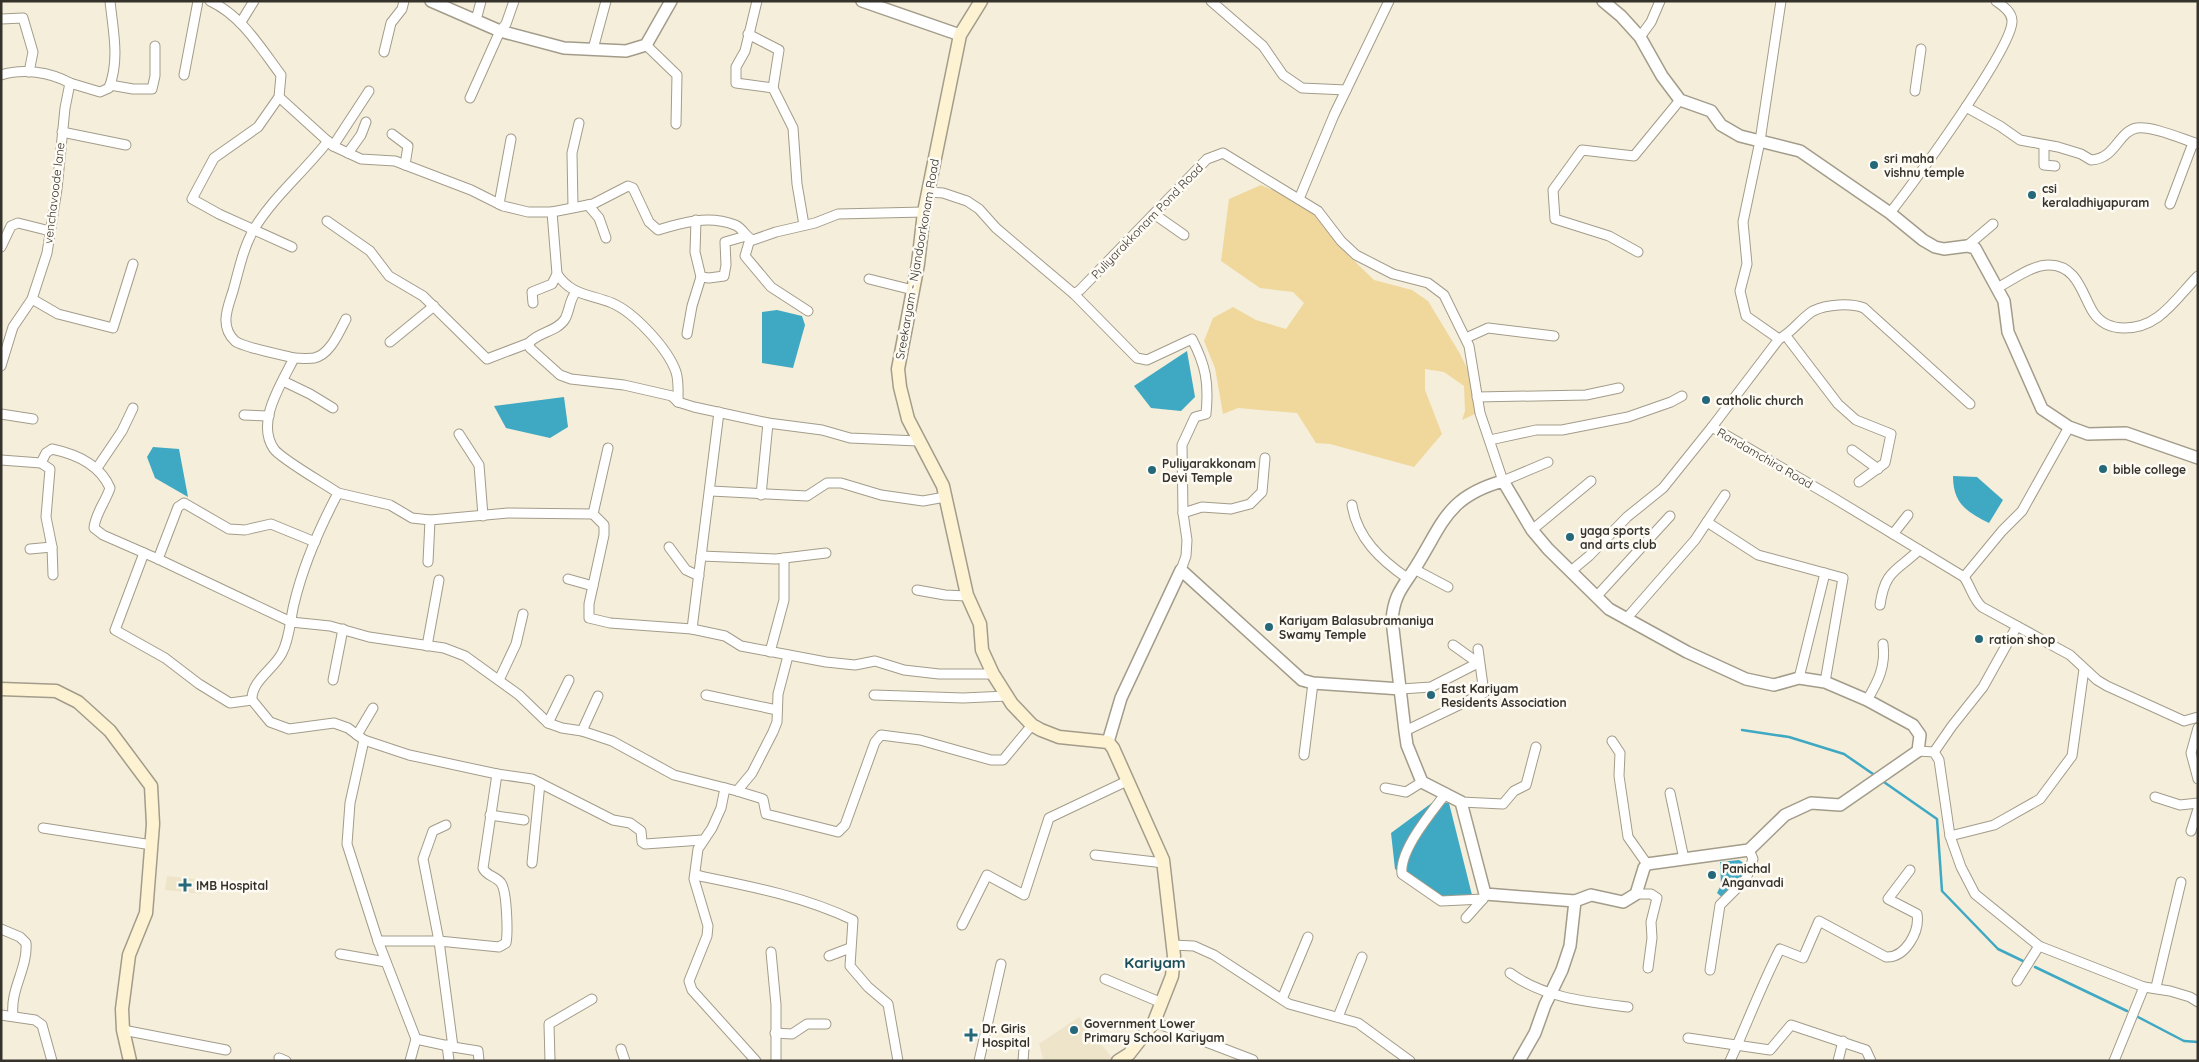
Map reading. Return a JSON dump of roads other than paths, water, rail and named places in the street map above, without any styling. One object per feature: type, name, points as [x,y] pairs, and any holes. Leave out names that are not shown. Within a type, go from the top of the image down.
[{"type":"main road","name":"Sreekaryam - Njandoorkonam Road","points":[[981,1],[960,35],[924,212],[918,264],[898,369],[903,405],[918,441],[943,486],[967,596],[980,624],[982,650],[993,674],[1007,696],[1032,725],[1059,737],[1108,742]]},
{"type":"main road","points":[[1,689],[56,691],[78,702],[110,730],[151,786],[152,845],[146,913],[129,955],[122,1009],[123,1030],[130,1061]]},
{"type":"main road","points":[[1108,742],[1118,755],[1127,781],[1164,863],[1174,956],[1172,976],[1154,1022],[1128,1057],[1118,1061]]},
{"type":"street","points":[[1,74],[16,70],[59,77],[70,83],[100,92],[109,88],[115,73],[116,58],[110,1]]},
{"type":"street","points":[[184,75],[198,1]]},
{"type":"street","points":[[210,1],[241,22],[281,75],[279,97],[258,127],[214,158],[192,199],[292,247]]},
{"type":"street","points":[[241,22],[254,1]]},
{"type":"street","points":[[384,52],[391,23],[402,9],[404,1]]},
{"type":"street","points":[[431,1],[500,31],[564,48],[626,51],[646,45],[671,1]]},
{"type":"street","points":[[476,20],[481,1]]},
{"type":"street","points":[[470,98],[500,31],[506,24],[514,1]]},
{"type":"street","points":[[593,49],[606,1]]},
{"type":"street","points":[[756,1],[745,51],[736,67],[736,84],[773,88]]},
{"type":"street","points":[[862,1],[960,35]]},
{"type":"street","points":[[1211,1],[1263,46],[1272,62],[1284,75],[1302,88],[1346,90]]},
{"type":"street","points":[[1389,1],[1346,90],[1299,199],[1318,211],[1341,241],[1356,255],[1393,274],[1428,283],[1444,295],[1466,338],[1477,397],[1503,482],[1532,530],[1548,549],[1596,597],[1609,609],[1626,619],[1687,652],[1746,680],[1774,685],[1799,678],[1825,682],[1867,700],[1913,725],[1920,735],[1918,751]]},
{"type":"street","points":[[1603,1],[1621,16],[1640,37],[1662,76],[1680,100],[1711,111],[1728,131],[1800,151],[1890,213],[1923,240],[1935,247],[1950,249],[1967,246],[1975,248],[2004,300],[2008,332],[2042,409],[2069,427],[2088,434],[2126,433],[2198,458]]},
{"type":"street","points":[[1640,37],[1651,22],[1660,1]]},
{"type":"street","points":[[1780,1],[1760,141],[1743,222],[1747,264],[1740,291],[1746,316],[1783,337],[1838,404],[1856,420],[1891,434],[1886,463],[1859,482]]},
{"type":"street","points":[[1890,213],[1966,107],[1998,57],[2013,24],[2010,12],[1996,1]]},
{"type":"street","points":[[1,19],[23,18],[32,52],[29,72]]},
{"type":"street","points":[[748,34],[779,50],[773,88],[793,128],[796,184],[804,225]]},
{"type":"street","points":[[646,45],[677,75],[676,124]]},
{"type":"street","points":[[110,85],[133,89],[152,89],[155,76],[155,46]]},
{"type":"street","points":[[1915,90],[1921,49]]},
{"type":"street","name":"venchavoode lane","points":[[1,366],[13,327],[32,298],[47,253],[70,83]]},
{"type":"street","points":[[346,319],[325,351],[315,358],[294,358],[236,342],[228,332],[225,313],[242,256],[254,230],[283,191],[330,143],[369,91]]},
{"type":"street","points":[[279,97],[330,143],[348,153],[361,159],[394,161],[471,190],[499,204],[528,212],[552,212],[588,205],[628,186],[634,188],[649,222],[658,230],[686,220],[696,220],[733,224],[748,238]]},
{"type":"street","points":[[1638,252],[1609,236],[1556,219],[1554,190],[1582,150],[1634,156],[1680,100]]},
{"type":"street","points":[[1966,107],[2000,126],[2020,140],[2081,154],[2091,160],[2105,157],[2130,130],[2138,128],[2151,129],[2196,143],[2170,204]]},
{"type":"street","points":[[348,153],[361,135],[366,122]]},
{"type":"street","points":[[573,208],[572,153],[579,123]]},
{"type":"street","points":[[62,132],[126,145]]},
{"type":"street","points":[[392,134],[408,146],[405,165]]},
{"type":"street","points":[[499,204],[511,139]]},
{"type":"street","points":[[2044,145],[2044,166],[2055,166]]},
{"type":"street","name":"Puliyarakkonam Pond Road","points":[[1074,294],[1207,159],[1223,153],[1299,199]]},
{"type":"street","points":[[928,192],[942,193],[967,201],[979,209],[996,228],[1074,294],[1137,358],[1148,360],[1192,338],[1204,362],[1208,389],[1206,414],[1195,416],[1182,445],[1183,513],[1187,540],[1186,556],[1121,698],[1108,742]]},
{"type":"street","points":[[588,205],[599,218],[606,238]]},
{"type":"street","points":[[552,212],[557,274],[564,285],[576,292],[612,303],[627,311],[670,357],[677,374],[678,402]]},
{"type":"street","points":[[701,277],[724,276],[726,265],[725,242],[804,225],[838,214],[924,212]]},
{"type":"street","points":[[1154,214],[1184,235]]},
{"type":"street","points":[[327,220],[370,251],[389,276],[424,296],[487,359],[529,343],[532,339],[551,331],[564,320],[572,297],[576,292]]},
{"type":"street","points":[[687,334],[692,306],[701,277],[695,252],[696,220]]},
{"type":"street","points":[[1,247],[11,226],[18,223],[50,231]]},
{"type":"street","points":[[1967,246],[1993,224]]},
{"type":"street","points":[[748,238],[745,256],[771,287],[808,311]]},
{"type":"street","points":[[32,298],[58,314],[74,320],[113,328],[133,264]]},
{"type":"street","points":[[1997,288],[2038,266],[2058,267],[2073,275],[2082,286],[2094,314],[2104,322],[2127,330],[2137,328],[2159,316],[2198,276]]},
{"type":"street","points":[[533,303],[532,292],[552,284],[557,274]]},
{"type":"street","points":[[869,279],[913,290]]},
{"type":"street","points":[[1712,427],[1783,337],[1814,311],[1849,304],[1864,308],[1970,404]]},
{"type":"street","points":[[390,342],[434,306]]},
{"type":"street","points":[[1466,338],[1488,328],[1554,336]]},
{"type":"street","points":[[529,343],[530,348],[554,370],[571,379],[624,385],[672,396],[678,402],[719,412],[768,423],[822,430],[850,438],[918,441]]},
{"type":"street","points":[[294,358],[269,416],[268,435],[275,450],[338,493],[390,505],[412,518],[430,520],[508,513],[593,514],[604,525],[604,535],[587,614],[589,618],[610,623],[692,629],[725,636],[741,646],[788,656],[855,665],[875,661],[904,670],[940,674],[993,674]]},
{"type":"street","points":[[283,381],[310,394],[332,408]]},
{"type":"street","points":[[1477,397],[1586,395],[1619,388]]},
{"type":"street","points":[[1490,440],[1536,430],[1562,430],[1628,416],[1671,402],[1682,396]]},
{"type":"street","points":[[97,468],[122,431],[133,408]]},
{"type":"street","points":[[692,629],[711,491],[719,412]]},
{"type":"street","points":[[1,414],[33,419]]},
{"type":"street","points":[[244,415],[269,416]]},
{"type":"street","points":[[761,495],[768,423]]},
{"type":"street","name":"Randamchira Road","points":[[1571,571],[1589,556],[1627,517],[1663,488],[1712,427],[1964,577]]},
{"type":"street","points":[[2069,427],[2022,511],[2002,531],[1964,577],[1972,589],[1977,603],[1997,617],[2070,654],[2084,669],[2106,686],[2174,718],[2184,721],[2198,716]]},
{"type":"street","points":[[458,434],[479,465],[483,516]]},
{"type":"street","points":[[593,514],[608,448]]},
{"type":"street","points":[[41,463],[46,453],[52,449],[74,456],[97,468],[106,477],[110,488],[106,502],[94,521],[94,528],[103,535],[158,558],[291,622],[330,626],[369,637],[444,648],[465,656],[499,680],[548,722],[562,728],[582,730],[628,749],[674,774],[763,799],[766,814],[838,832],[845,825],[875,742],[881,735],[920,740],[991,760],[1003,760],[1032,725]]},
{"type":"street","points":[[1852,450],[1878,469]]},
{"type":"street","points":[[1183,513],[1202,507],[1231,509],[1250,504],[1262,492],[1264,458]]},
{"type":"street","points":[[1,460],[41,463],[50,469],[46,517],[52,547],[53,575]]},
{"type":"street","points":[[1536,747],[1526,785],[1514,791],[1503,804],[1461,802],[1422,782],[1408,745],[1405,731],[1393,613],[1396,597],[1448,512],[1468,496],[1548,462]]},
{"type":"street","points":[[1532,530],[1591,481]]},
{"type":"street","points":[[711,491],[807,496],[827,483],[841,483],[881,495],[916,500],[944,497]]},
{"type":"street","points":[[252,700],[256,684],[282,653],[294,604],[315,542],[338,493]]},
{"type":"street","points":[[1626,619],[1695,540],[1725,495]]},
{"type":"street","points":[[158,558],[178,507],[184,503],[229,529],[245,530],[271,524],[315,542]]},
{"type":"street","points":[[1352,505],[1354,519],[1367,542],[1388,565],[1448,587]]},
{"type":"street","points":[[1893,534],[1908,515]]},
{"type":"street","points":[[1596,597],[1670,516]]},
{"type":"street","points":[[428,562],[430,520]]},
{"type":"street","points":[[1706,522],[1758,555],[1843,578],[1825,682]]},
{"type":"street","points":[[30,549],[52,547]]},
{"type":"street","points":[[668,547],[686,570],[699,576]]},
{"type":"street","points":[[1880,605],[1882,590],[1889,574],[1919,550]]},
{"type":"street","points":[[144,553],[115,630],[165,658],[199,684],[230,703],[252,700]]},
{"type":"street","points":[[701,556],[784,558],[826,553]]},
{"type":"street","points":[[770,652],[784,600],[784,558]]},
{"type":"street","points":[[1181,570],[1302,680],[1313,683],[1401,689],[1431,687],[1474,665],[1474,660],[1470,656],[1453,645]]},
{"type":"street","points":[[1799,678],[1825,573]]},
{"type":"street","points":[[568,579],[593,586]]},
{"type":"street","points":[[427,646],[439,580]]},
{"type":"street","points":[[917,590],[945,595],[967,596]]},
{"type":"street","points":[[499,680],[516,644],[523,614]]},
{"type":"street","points":[[1934,752],[1983,687],[2018,626]]},
{"type":"street","points":[[333,680],[342,629]]},
{"type":"street","points":[[1867,700],[1881,678],[1885,654],[1883,644]]},
{"type":"street","points":[[1405,731],[1484,693],[1478,649]]},
{"type":"street","points":[[737,791],[752,773],[767,747],[777,722],[778,694],[788,656]]},
{"type":"street","points":[[1950,836],[1994,825],[2040,799],[2072,756],[2084,669]]},
{"type":"street","points":[[548,722],[569,680]]},
{"type":"street","points":[[1304,755],[1313,683]]},
{"type":"street","points":[[706,695],[777,710]]},
{"type":"street","points":[[874,695],[963,698],[1007,696]]},
{"type":"street","points":[[582,730],[598,696]]},
{"type":"street","points":[[252,700],[270,722],[289,729],[334,723],[348,728],[360,738],[409,755],[497,774],[524,776],[540,782],[613,820],[630,823],[641,831],[642,842],[645,844],[702,840]]},
{"type":"street","points":[[373,708],[360,738],[350,802],[347,844],[378,941],[416,1040],[410,1061]]},
{"type":"street","points":[[2198,728],[2192,753],[2198,779]]},
{"type":"street","points":[[1612,741],[1620,753],[1619,776],[1628,837],[1647,864]]},
{"type":"street","points":[[1636,894],[1647,864],[1749,850],[1785,815],[1811,803],[1840,805],[1918,751],[1934,752]]},
{"type":"street","points":[[1934,752],[1939,760],[1950,836],[1961,867],[1975,894],[2039,946],[2144,987],[2156,987],[2190,996],[2198,1002]]},
{"type":"street","points":[[378,941],[439,941],[499,947],[506,943],[503,887],[497,879],[485,873],[483,868],[497,774]]},
{"type":"street","points":[[962,925],[987,875],[1024,895],[1049,818],[1127,781]]},
{"type":"street","points":[[532,863],[540,782]]},
{"type":"street","points":[[1386,788],[1406,792],[1422,782]]},
{"type":"street","points":[[725,788],[721,808],[712,828],[702,840],[698,849],[695,875],[697,893],[708,926],[707,936],[689,981],[692,990],[756,1061]]},
{"type":"street","points":[[1446,793],[1419,830],[1407,852],[1402,874],[1441,901],[1484,897],[1575,901],[1591,895],[1623,902],[1636,894],[1651,894],[1657,898],[1651,922],[1652,938],[1648,968]]},
{"type":"street","points":[[1670,793],[1684,859]]},
{"type":"street","points":[[2155,797],[2180,805],[2198,803]]},
{"type":"street","points":[[1461,802],[1484,897]]},
{"type":"street","points":[[2194,826],[2198,809]]},
{"type":"street","points":[[490,815],[524,820]]},
{"type":"street","points":[[446,825],[433,830],[423,859],[439,941],[450,1046],[449,1061]]},
{"type":"street","points":[[43,828],[152,845]]},
{"type":"street","points":[[1710,970],[1720,905],[1746,879],[1753,859],[1749,850]]},
{"type":"street","points":[[1095,855],[1164,863]]},
{"type":"street","points":[[1730,1061],[1758,991],[1780,949],[1803,958],[1819,921],[1886,957],[1894,957],[1905,950],[1918,920],[1917,914],[1888,899],[1910,870]]},
{"type":"street","points":[[695,875],[787,895],[836,911],[854,920],[850,948],[850,966],[888,1004],[898,1061]]},
{"type":"street","points":[[2156,987],[2181,882]]},
{"type":"street","points":[[1466,918],[1484,897]]},
{"type":"street","points":[[1519,1061],[1535,1033],[1570,946],[1575,901]]},
{"type":"street","points":[[1,929],[20,937],[26,942],[26,951],[11,1001],[12,1015]]},
{"type":"street","points":[[1282,999],[1308,937]]},
{"type":"street","points":[[1172,945],[1194,946],[1214,955],[1289,1004],[1358,1023],[1410,1061]]},
{"type":"street","points":[[2017,981],[2039,946]]},
{"type":"street","points":[[829,956],[850,948]]},
{"type":"street","points":[[771,952],[776,1005],[776,1061]]},
{"type":"street","points":[[340,954],[386,962]]},
{"type":"street","points":[[1338,1018],[1362,957]]},
{"type":"street","points":[[979,1061],[1001,964]]},
{"type":"street","points":[[1510,973],[1524,983],[1551,995],[1628,1007]]},
{"type":"street","points":[[1105,979],[1162,1003]]},
{"type":"street","points":[[2114,1061],[2144,987]]},
{"type":"street","points":[[550,1061],[549,1024],[592,999]]},
{"type":"street","points":[[1,1015],[12,1015],[35,1020],[42,1025],[52,1061]]},
{"type":"street","points":[[1154,1022],[1253,1060]]},
{"type":"street","points":[[775,1033],[792,1034],[807,1024],[826,1024]]},
{"type":"street","points":[[1688,1038],[1770,1050],[1791,1025],[1866,1050],[1871,1061]]},
{"type":"street","points":[[123,1030],[226,1050]]},
{"type":"street","points":[[416,1040],[478,1051],[479,1061]]},
{"type":"street","points":[[1838,1061],[1843,1042]]},
{"type":"street","points":[[1023,1061],[1024,1048]]},
{"type":"street","points":[[621,1049],[625,1061]]},
{"type":"water","points":[[777,310],[802,316],[805,325],[793,368],[762,363],[762,312]]},
{"type":"water","points":[[1187,351],[1195,397],[1181,411],[1151,408],[1134,386]]},
{"type":"water","points":[[564,397],[568,427],[550,438],[506,428],[494,406]]},
{"type":"water","points":[[153,447],[179,449],[188,497],[155,478],[147,457]]},
{"type":"water","points":[[1953,476],[1977,477],[2003,500],[1989,523],[1974,515],[1963,506],[1956,494]]},
{"type":"water","points":[[1433,802],[1449,803],[1472,895],[1430,899],[1395,869],[1391,833]]},
{"type":"water","points":[[1739,860],[1744,863],[1743,879],[1723,898],[1717,893],[1721,885],[1720,862]]},
{"type":"waterway","points":[[1742,730],[1789,737],[1844,754],[1873,774]]},
{"type":"waterway","points":[[1881,780],[1937,819],[1942,891],[1998,949],[2023,961]]},
{"type":"waterway","points":[[2035,967],[2127,1011]]},
{"type":"waterway","points":[[2136,1016],[2184,1041],[2198,1042]]},
{"type":"place","name":"sri maha vishnu temple","points":[[1874,165]]},
{"type":"place","name":"csi keraladhiyapuram","points":[[2032,195]]},
{"type":"place","name":"catholic church","points":[[1706,400]]},
{"type":"place","name":"bible college","points":[[2103,469]]},
{"type":"place","name":"Puliyarakkonam Devi Temple","points":[[1152,470]]},
{"type":"place","name":"yaga sports and arts club","points":[[1570,537]]},
{"type":"place","name":"Kariyam Balasubramaniya Swamy Temple","points":[[1269,627]]},
{"type":"place","name":"ration shop","points":[[1979,639]]},
{"type":"place","name":"East Kariyam Residents Association","points":[[1431,695]]},
{"type":"place","name":"Panichal Anganvadi","points":[[1712,875]]},
{"type":"place","name":"IMB Hospital","points":[[185,885]]},
{"type":"place","name":"Government Lower Primary School Kariyam","points":[[1074,1030]]},
{"type":"place","name":"Dr. Giris Hospital","points":[[971,1035]]},
{"type":"district","name":"Kariyam","points":[[1155,962]]}]
